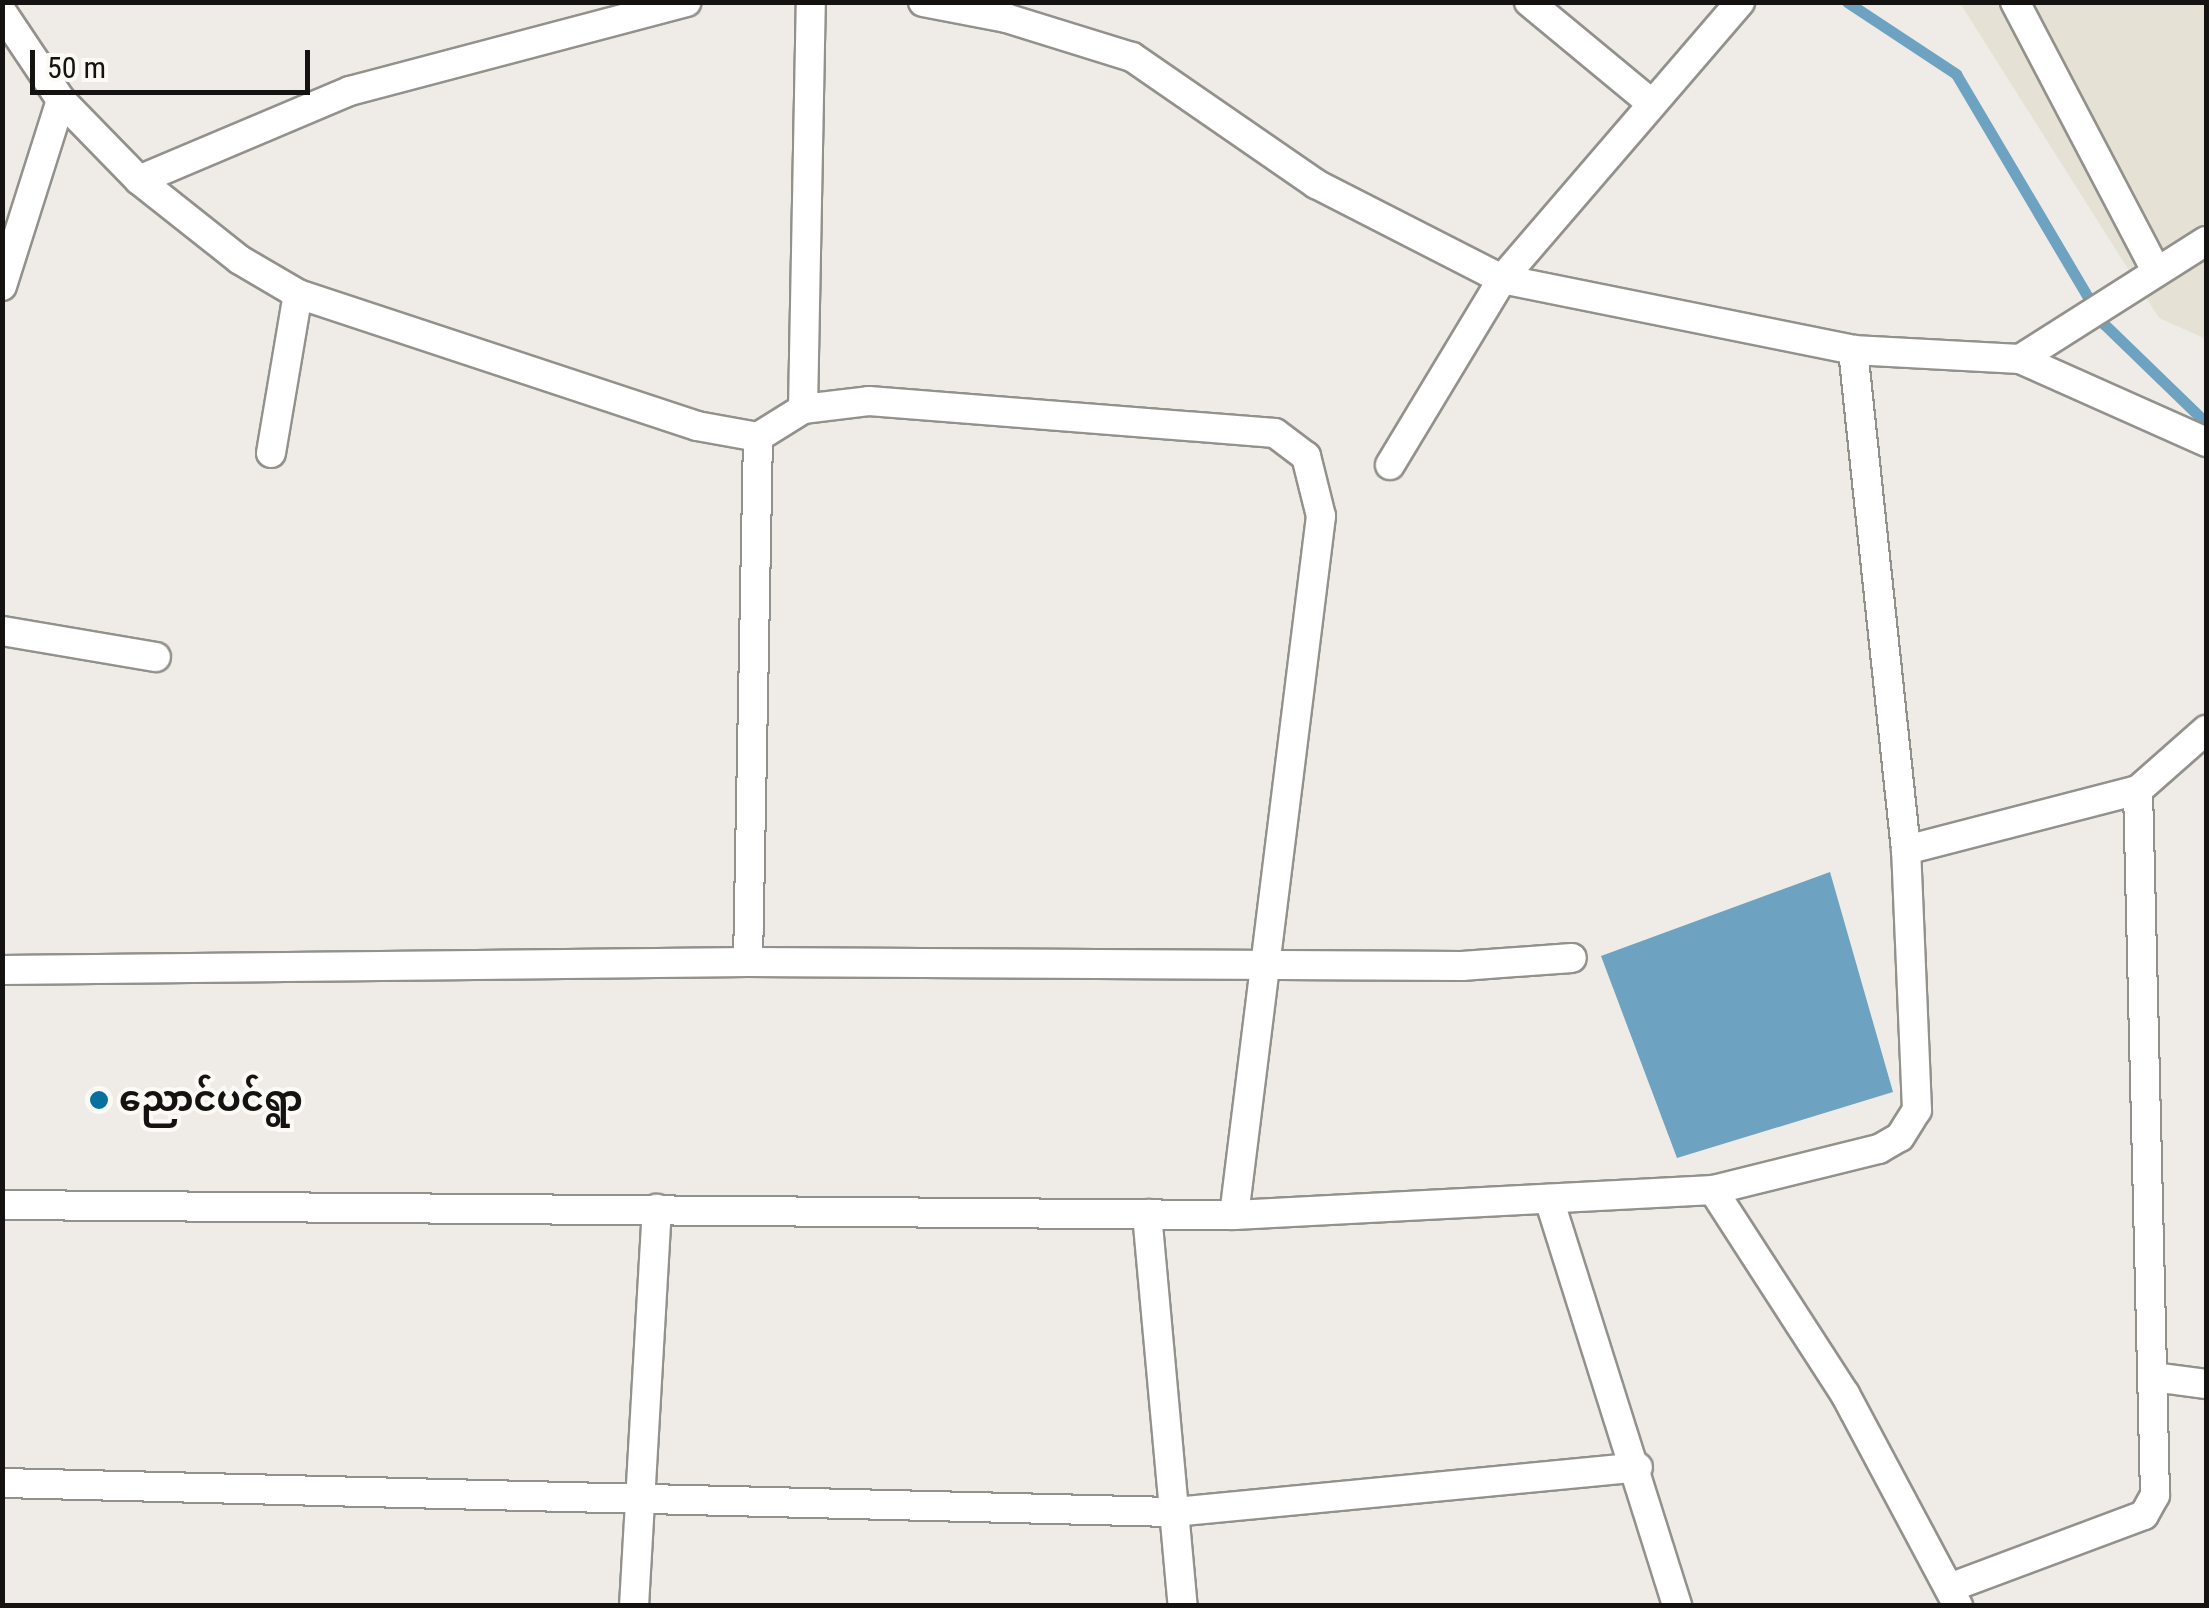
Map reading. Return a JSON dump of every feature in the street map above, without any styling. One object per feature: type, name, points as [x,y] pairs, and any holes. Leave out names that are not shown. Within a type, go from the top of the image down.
[{"type":"street","points":[[140,180],[350,91],[686,2]]},
{"type":"street","points":[[803,409],[811,2]]},
{"type":"street","points":[[924,2],[1006,18],[1132,56],[1316,184],[1502,279],[1853,350],[2020,359],[2206,442]]},
{"type":"street","points":[[1529,2],[1650,102]]},
{"type":"street","points":[[1390,465],[1502,279],[1650,102],[1740,2]]},
{"type":"street","points":[[2015,2],[2155,269]]},
{"type":"street","points":[[2,12],[61,100],[140,180],[240,260],[298,294],[697,426],[758,437],[803,409],[870,401],[1275,433],[1306,456],[1321,516],[1262,964],[1234,1214]]},
{"type":"street","points":[[2,286],[61,100]]},
{"type":"street","points":[[2020,359],[2155,269],[2206,241]]},
{"type":"street","points":[[271,454],[298,294]]},
{"type":"street","points":[[2,1205],[1234,1214],[1714,1190],[1879,1149],[1900,1137],[1917,1110],[1906,850],[1853,350]]},
{"type":"street","points":[[748,962],[758,437]]},
{"type":"street","points":[[2,631],[156,657]]},
{"type":"street","points":[[1906,850],[2138,790],[2206,730]]},
{"type":"street","points":[[1714,1190],[1846,1394],[1954,1597],[2144,1514],[2154,1495],[2138,790]]},
{"type":"street","points":[[2,970],[748,962],[1462,966],[1572,958]]},
{"type":"street","points":[[1549,1199],[1638,1467],[1678,1606]]},
{"type":"street","points":[[634,1606],[637,1500],[657,1209]]},
{"type":"street","points":[[1147,1214],[1183,1606]]},
{"type":"street","points":[[2153,1378],[2206,1384]]},
{"type":"street","points":[[2,1484],[1174,1512],[1638,1467]]},
{"type":"shaded area","points":[[1960,3],[2206,3],[2206,339],[2159,318]]},
{"type":"water","points":[[1830,872],[1893,1092],[1677,1158],[1601,956]]},
{"type":"waterway","points":[[1847,2],[1956,74],[2104,324],[2206,423]]},
{"type":"place","name":"ညောင်ပင်ရွာ","points":[[99,1100]]}]
